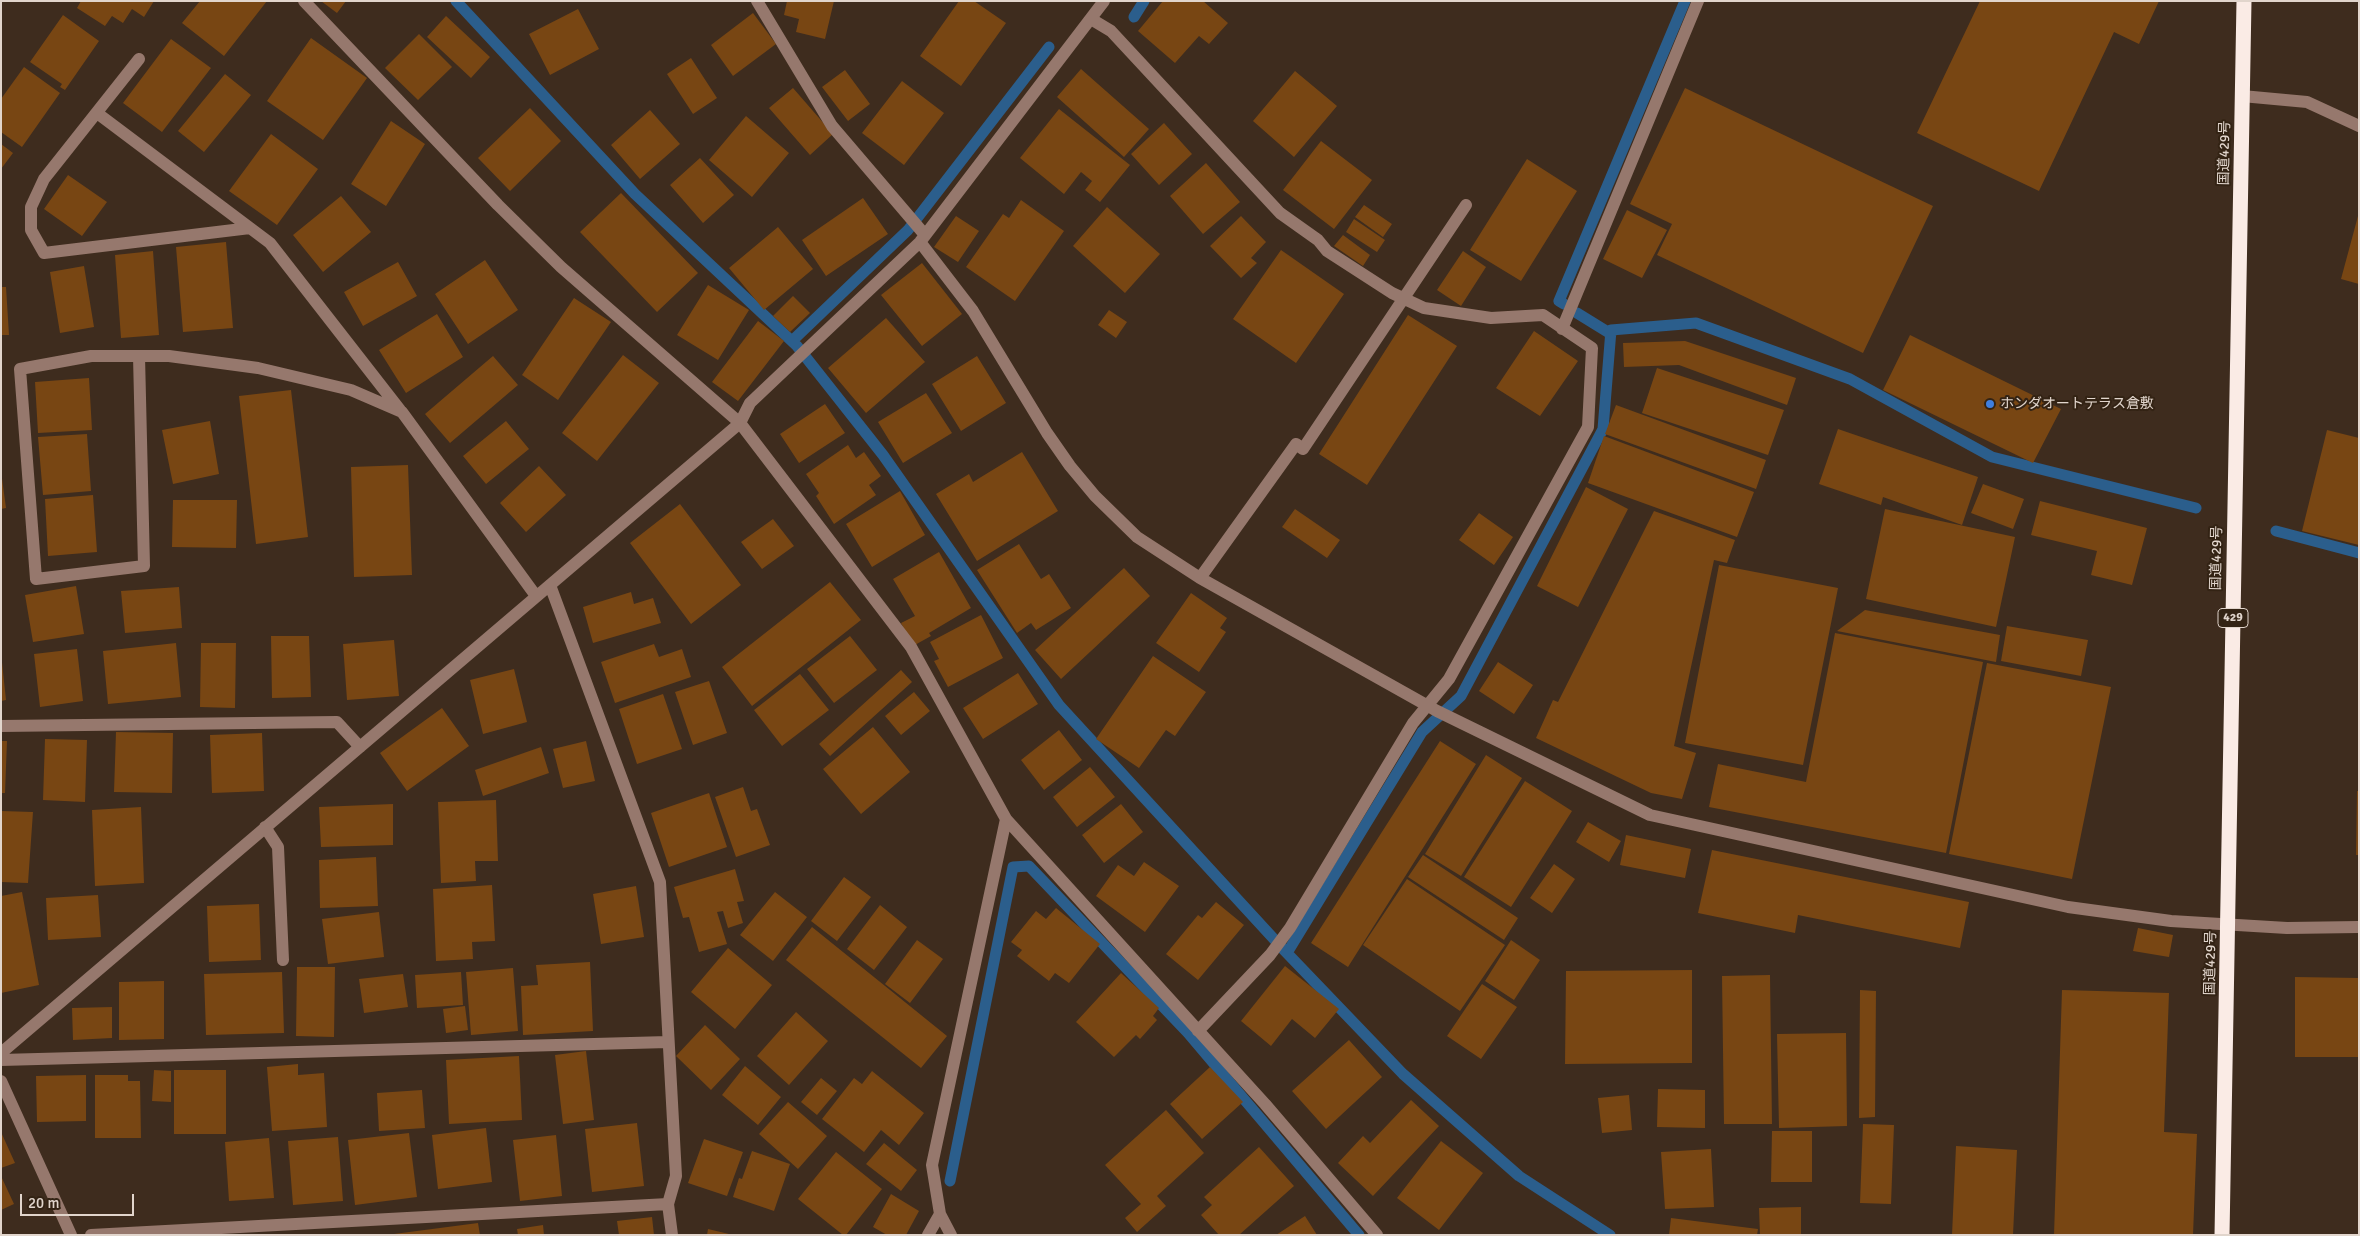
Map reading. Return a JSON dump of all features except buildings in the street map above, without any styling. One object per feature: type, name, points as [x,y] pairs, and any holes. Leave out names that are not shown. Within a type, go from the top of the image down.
[{"type":"highway","name":"国道429号","points":[[2222,1235],[2244,1]]},
{"type":"street","points":[[304,1],[498,205],[561,267],[740,423],[911,647],[1006,819],[1265,1104],[1377,1235]]},
{"type":"street","points":[[757,1],[832,126],[919,230],[973,311],[1047,433],[1095,496],[1137,537],[1200,578],[1437,711],[1650,815],[2068,908],[2172,921],[2287,928],[2359,927]]},
{"type":"street","points":[[1,1052],[740,423],[750,403],[802,354],[919,230],[1104,1]]},
{"type":"street","points":[[1562,329],[1698,1]]},
{"type":"street","points":[[1091,19],[1111,31],[1280,213],[1318,240],[1327,251],[1404,299],[1424,308],[1491,318],[1544,315],[1592,348],[1588,427],[1449,679],[1437,711],[1413,723],[1278,943],[1198,1031]]},
{"type":"street","points":[[138,59],[44,179],[30,207],[31,230],[44,253],[250,228]]},
{"type":"street","points":[[2242,96],[2307,102],[2359,126]]},
{"type":"street","points":[[97,113],[270,243],[402,412],[536,596]]},
{"type":"street","points":[[1200,578],[1296,444],[1303,449],[1466,205]]},
{"type":"street","points":[[139,356],[144,566],[36,579],[20,369],[91,356],[139,356],[169,356],[258,368],[351,390],[402,412]]},
{"type":"street","points":[[550,585],[660,882],[676,1176],[668,1204],[672,1235]]},
{"type":"street","points":[[1,726],[337,722],[360,747]]},
{"type":"street","points":[[952,1235],[940,1214],[932,1165],[1006,819]]},
{"type":"street","points":[[265,827],[278,847],[283,960]]},
{"type":"street","points":[[1,1060],[668,1042]]},
{"type":"street","points":[[1,1081],[71,1235]]},
{"type":"street","points":[[91,1235],[668,1204]]},
{"type":"street","points":[[928,1235],[940,1214]]},
{"type":"waterway","points":[[456,1],[635,194],[797,346],[883,455],[1059,705],[1284,950],[1403,1074],[1519,1176],[1610,1235]]},
{"type":"waterway","points":[[1134,17],[1144,1]]},
{"type":"waterway","points":[[1564,304],[1559,301],[1685,1]]},
{"type":"waterway","points":[[792,341],[908,230],[1049,47]]},
{"type":"waterway","points":[[1577,313],[1611,334]]},
{"type":"waterway","points":[[1287,953],[1422,732],[1461,696],[1603,429],[1611,330],[1696,323],[1850,379],[1992,457],[2196,508]]},
{"type":"waterway","points":[[2276,531],[2359,553]]},
{"type":"waterway","points":[[950,1181],[1013,867],[1029,866],[1188,1033],[1359,1235]]},
{"type":"place","name":"ホンダオートテラス倉敷","points":[[1990,404]]}]
